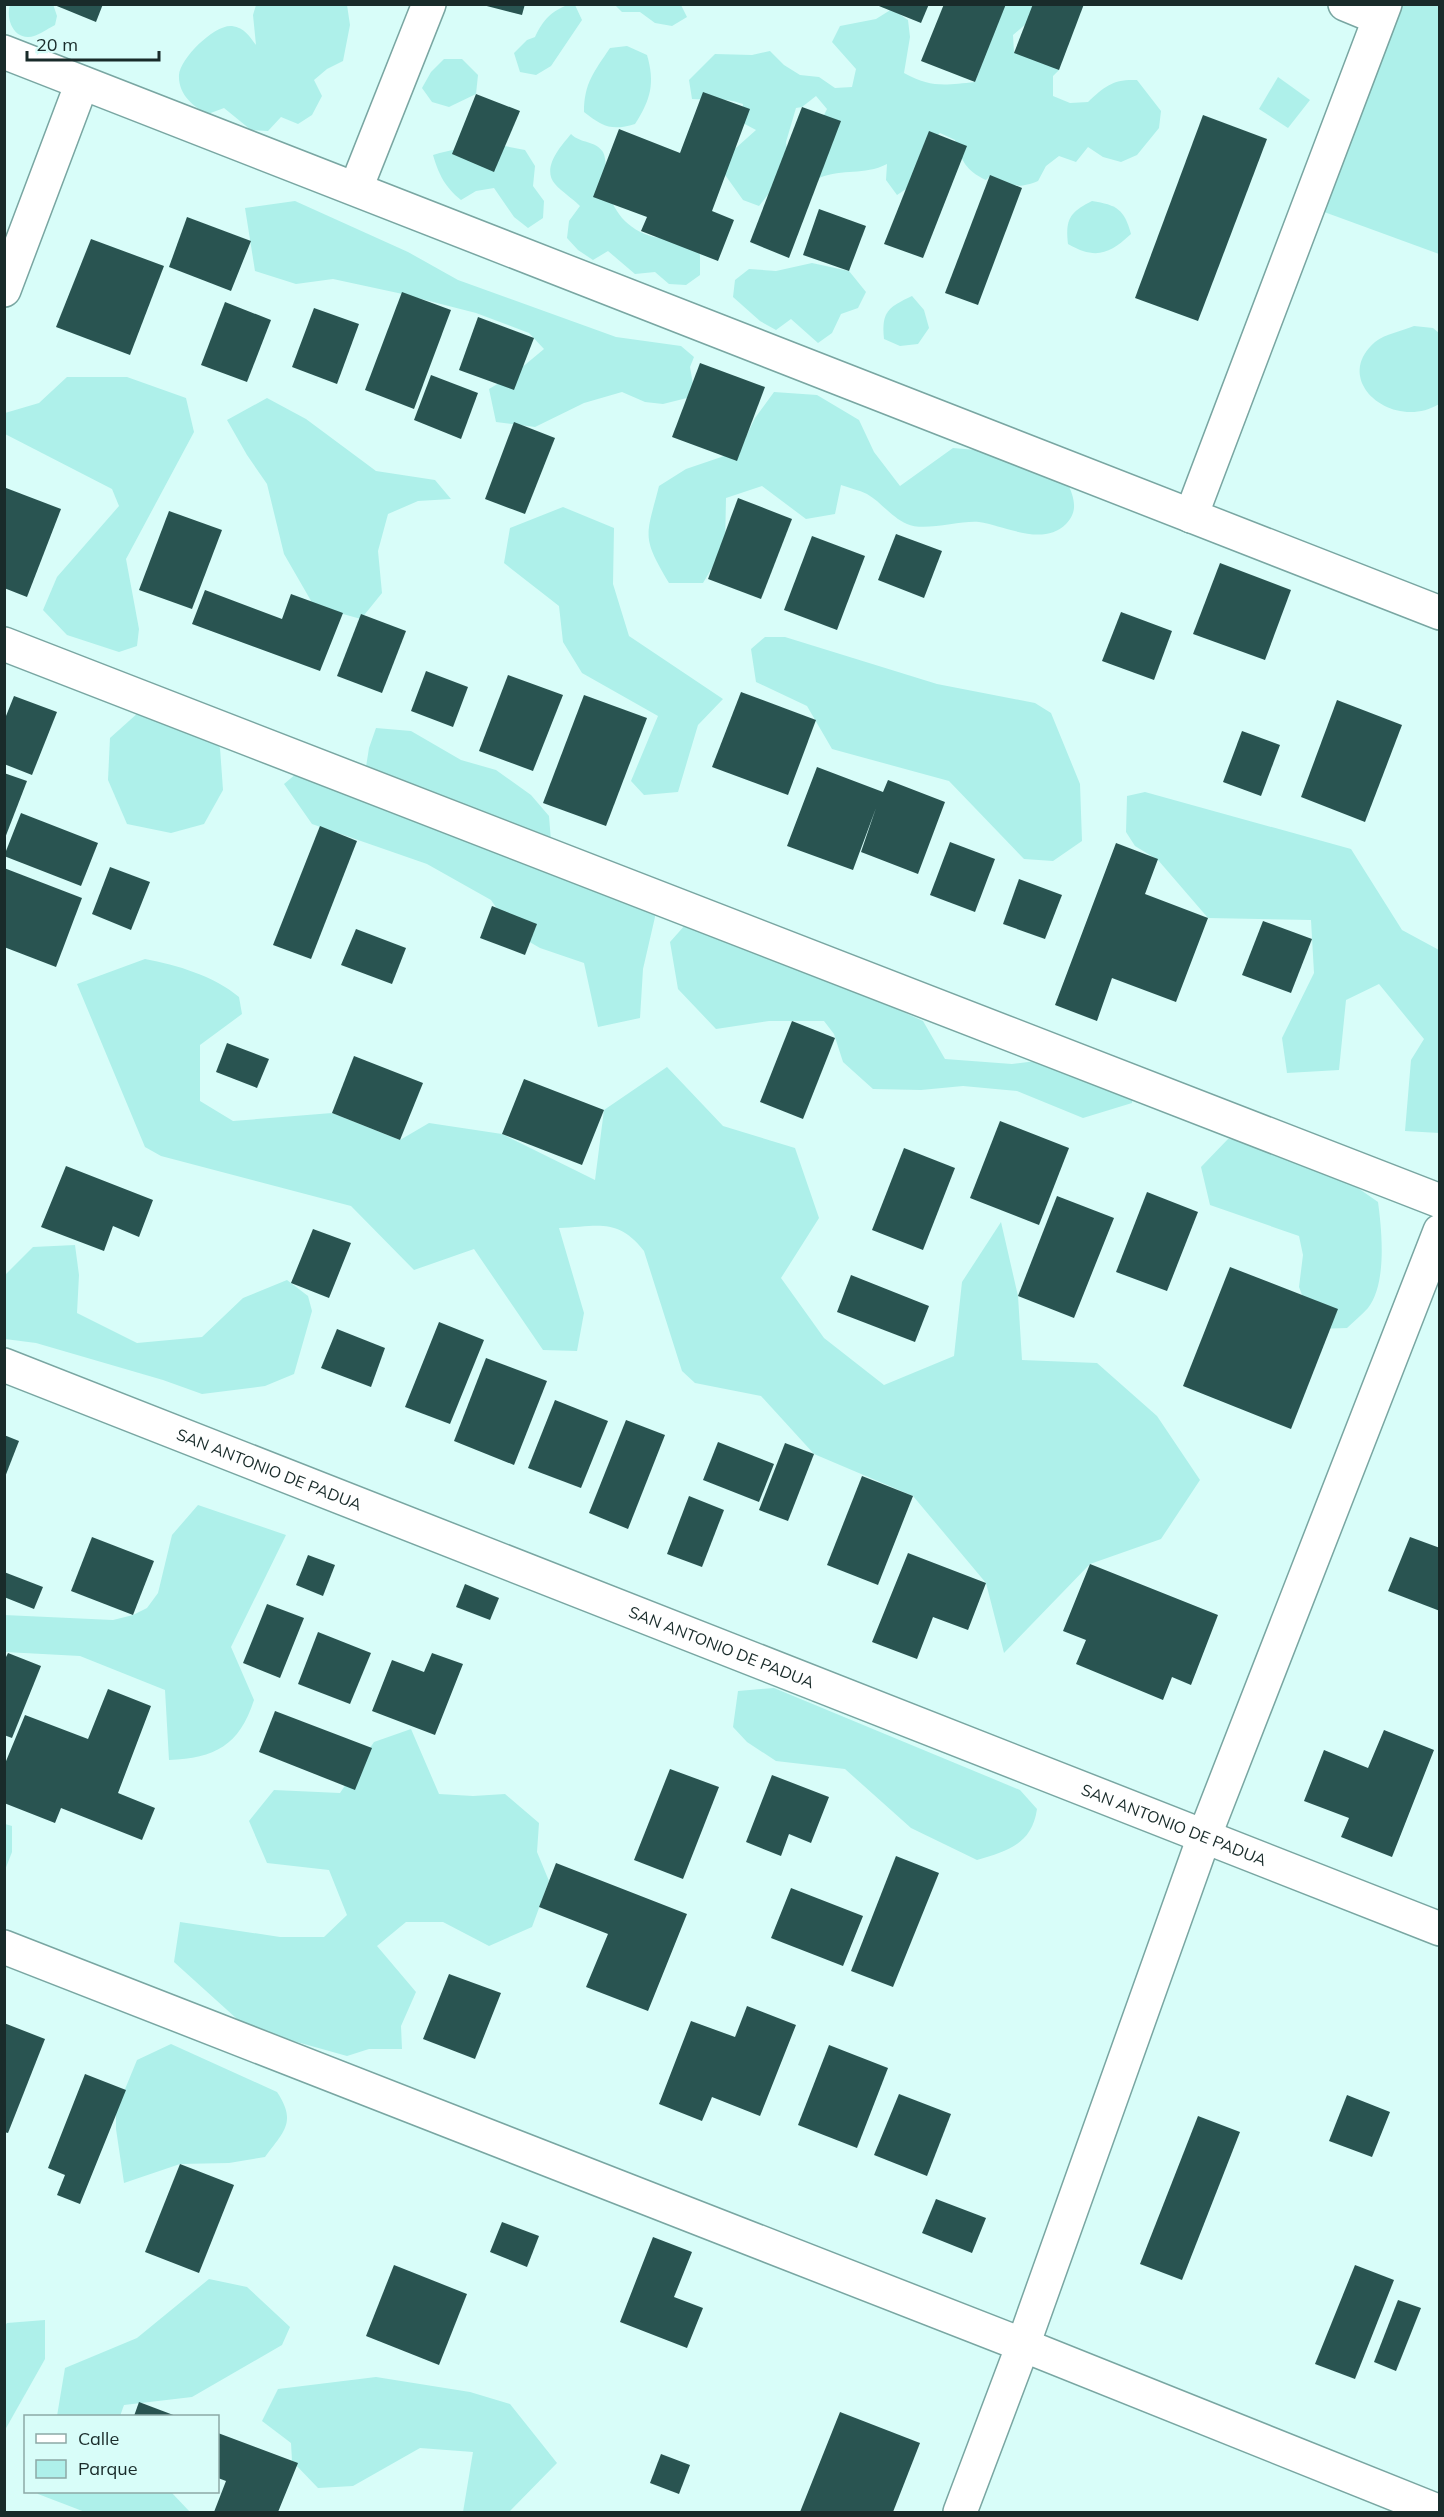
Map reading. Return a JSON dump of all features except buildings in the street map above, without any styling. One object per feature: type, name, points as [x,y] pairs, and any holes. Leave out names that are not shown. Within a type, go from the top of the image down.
[{"type":"street","points":[[356,188],[429,4]]},
{"type":"street","points":[[1191,516],[1382,11],[1345,4]]},
{"type":"street","points":[[4,52],[1440,614]]},
{"type":"street","points":[[4,290],[82,82]]},
{"type":"street","points":[[4,644],[1440,1201]]},
{"type":"street","points":[[960,2512],[1023,2345],[1204,1837],[1440,1232]]},
{"type":"street","name":"SAN ANTONIO DE PADUA","points":[[4,1365],[1440,1929]]},
{"type":"street","points":[[4,1947],[1023,2345],[1440,2512]]},
{"type":"green space","points":[[53,4],[57,16],[55,25],[31,37],[22,36],[14,30],[9,15],[10,5]]},
{"type":"green space","points":[[570,4],[575,5],[582,20],[551,66],[536,75],[520,72],[514,53],[527,40],[535,37],[548,17]]},
{"type":"green space","points":[[256,5],[347,5],[350,25],[343,61],[327,69],[314,80],[322,96],[312,115],[298,124],[281,117],[268,131],[251,130],[224,108],[208,114],[202,111],[184,94],[179,82],[179,75],[185,60],[200,43],[217,30],[236,27],[246,33],[256,45],[253,15]]},
{"type":"green space","points":[[615,5],[681,5],[687,17],[672,26],[655,23],[640,12],[622,12]]},
{"type":"green space","points":[[999,5],[1038,5],[1027,23],[1013,35],[1014,52],[1049,54],[1059,70],[1053,76],[1053,96],[1070,103],[1088,102],[1115,82],[1137,80],[1161,111],[1159,128],[1137,155],[1121,162],[1103,157],[1088,147],[1076,162],[1059,156],[1046,166],[1038,181],[1019,186],[990,176],[986,180],[973,172],[962,159],[955,140],[940,133],[927,145],[912,185],[897,195],[886,180],[887,164],[870,170],[837,173],[819,178],[819,125],[827,109],[816,96],[802,107],[796,108],[786,142],[788,160],[770,192],[759,206],[743,200],[723,172],[728,155],[756,130],[741,122],[743,104],[724,100],[692,99],[689,80],[715,54],[752,55],[770,51],[784,65],[800,75],[819,77],[835,88],[852,87],[856,69],[832,42],[840,26],[876,19],[892,9],[908,20],[910,37],[904,73],[930,83],[975,82],[980,69],[970,53]]},
{"type":"green space","points":[[1393,5],[1439,5],[1439,254],[1316,209]]},
{"type":"green space","points":[[627,46],[647,55],[651,74],[650,91],[645,107],[635,124],[620,127],[608,126],[584,112],[586,93],[591,78],[610,48]]},
{"type":"green space","points":[[444,59],[462,59],[478,75],[476,94],[449,107],[432,102],[422,88],[431,72]]},
{"type":"green space","points":[[1278,77],[1310,100],[1288,128],[1259,109]]},
{"type":"green space","points":[[571,134],[600,148],[603,152],[609,193],[622,218],[644,234],[662,238],[691,239],[700,255],[700,275],[686,285],[669,284],[655,272],[635,274],[608,251],[593,260],[578,250],[567,238],[569,221],[580,206],[555,184],[550,171],[554,158]]},
{"type":"green space","points":[[484,142],[525,150],[535,166],[533,186],[544,201],[543,218],[528,228],[514,217],[494,188],[476,191],[461,200],[440,175],[433,155]]},
{"type":"green space","points":[[295,201],[408,252],[458,280],[616,337],[681,346],[694,357],[690,367],[695,396],[663,404],[645,402],[622,392],[584,403],[535,427],[496,422],[489,389],[514,374],[544,349],[529,333],[476,313],[333,279],[296,284],[255,271],[245,208]]},
{"type":"green space","points":[[1092,201],[1108,204],[1118,210],[1125,219],[1131,234],[1109,250],[1094,253],[1068,244],[1067,228],[1074,213]]},
{"type":"green space","points":[[812,263],[849,271],[866,292],[858,308],[841,314],[832,333],[818,343],[791,319],[776,330],[760,321],[733,297],[735,280],[749,269],[776,271]]},
{"type":"green space","points":[[912,296],[924,310],[929,328],[918,344],[900,346],[884,339],[885,316],[897,303]]},
{"type":"green space","points":[[1414,326],[1433,328],[1439,333],[1439,404],[1421,411],[1404,412],[1387,407],[1373,398],[1364,386],[1360,372],[1363,357],[1375,342]]},
{"type":"green space","points":[[67,377],[127,377],[186,398],[194,432],[126,559],[139,629],[137,646],[119,652],[67,635],[43,610],[57,577],[119,506],[112,489],[5,434],[5,413],[39,403]]},
{"type":"green space","points":[[774,392],[817,395],[859,420],[874,452],[900,486],[953,448],[999,452],[1067,482],[1073,498],[1073,514],[1057,531],[1035,535],[979,522],[914,526],[896,517],[867,494],[841,485],[835,514],[806,519],[762,486],[726,498],[725,546],[703,583],[669,583],[654,555],[649,536],[651,516],[659,486],[686,469],[739,451],[755,418]]},
{"type":"green space","points":[[267,398],[306,419],[376,471],[435,480],[451,499],[418,501],[388,514],[378,551],[382,593],[361,619],[314,606],[284,554],[267,484],[227,420]]},
{"type":"green space","points":[[563,507],[614,528],[613,584],[629,636],[723,699],[698,725],[678,792],[644,795],[631,781],[658,716],[582,673],[563,642],[559,606],[504,563],[510,528]]},
{"type":"green space","points":[[765,637],[785,637],[937,684],[1035,703],[1051,713],[1080,784],[1082,841],[1053,861],[1024,859],[949,781],[832,749],[807,706],[756,682],[751,649]]},
{"type":"green space","points":[[139,712],[197,719],[220,748],[223,790],[204,824],[171,833],[127,824],[108,780],[110,738]]},
{"type":"green space","points":[[376,728],[411,731],[461,760],[496,770],[531,795],[549,816],[551,841],[653,900],[655,917],[643,969],[640,1018],[598,1027],[584,963],[540,948],[514,933],[491,900],[427,864],[312,824],[284,784],[315,758],[366,767],[369,748]]},
{"type":"green space","points":[[1145,792],[1351,849],[1402,930],[1439,950],[1439,1133],[1405,1131],[1411,1060],[1424,1039],[1379,984],[1346,1000],[1339,1070],[1287,1073],[1282,1038],[1314,973],[1311,920],[1208,918],[1158,860],[1135,846],[1126,832],[1127,796]]},
{"type":"green space","points":[[686,924],[775,951],[811,975],[866,995],[923,1021],[945,1059],[1012,1064],[1078,1056],[1134,1089],[1132,1103],[1083,1118],[1017,1091],[963,1086],[921,1090],[873,1089],[843,1062],[834,1034],[824,1021],[769,1021],[716,1029],[678,989],[670,942]]},
{"type":"green space","points":[[145,959],[195,972],[239,997],[242,1014],[200,1045],[200,1101],[233,1121],[332,1113],[400,1140],[429,1123],[502,1134],[595,1180],[604,1110],[667,1067],[723,1126],[795,1148],[819,1218],[781,1278],[824,1338],[884,1385],[954,1356],[962,1282],[1001,1222],[1018,1296],[1022,1360],[1097,1363],[1157,1416],[1200,1480],[1161,1539],[1090,1564],[1004,1653],[986,1583],[913,1496],[814,1454],[761,1396],[695,1383],[682,1371],[644,1251],[625,1233],[606,1226],[559,1228],[584,1313],[577,1351],[543,1350],[474,1249],[414,1270],[351,1206],[161,1156],[145,1147],[77,984]]},
{"type":"green space","points":[[1228,1139],[1277,1143],[1312,1156],[1378,1202],[1382,1257],[1378,1285],[1368,1308],[1347,1328],[1315,1329],[1299,1287],[1303,1255],[1299,1236],[1210,1205],[1201,1167]]},
{"type":"green space","points":[[75,1245],[79,1275],[77,1313],[137,1343],[202,1337],[243,1298],[287,1280],[308,1296],[312,1311],[294,1374],[265,1386],[202,1394],[163,1380],[36,1343],[5,1339],[5,1275],[33,1247]]},
{"type":"green space","points":[[198,1505],[286,1535],[231,1647],[254,1700],[248,1716],[233,1739],[223,1746],[200,1756],[169,1760],[165,1690],[80,1656],[5,1652],[4,1615],[113,1620],[133,1615],[147,1608],[158,1593],[172,1535]]},
{"type":"green space","points":[[774,1688],[1020,1790],[1037,1809],[1030,1830],[1017,1844],[977,1860],[911,1828],[845,1769],[776,1761],[747,1742],[733,1727],[738,1691]]},
{"type":"green space","points":[[411,1729],[439,1794],[473,1796],[505,1794],[539,1823],[537,1852],[549,1881],[532,1927],[489,1946],[443,1922],[406,1922],[377,1946],[416,1992],[401,2026],[402,2049],[369,2049],[347,2056],[247,2028],[174,1962],[180,1922],[280,1937],[324,1937],[347,1915],[329,1870],[267,1863],[249,1821],[274,1790],[340,1793],[374,1742]]},
{"type":"green space","points":[[5,1824],[12,1826],[12,1852],[5,1870]]},
{"type":"green space","points":[[171,2044],[277,2092],[286,2111],[286,2126],[265,2157],[229,2163],[180,2164],[124,2183],[116,2129],[116,2111],[137,2060]]},
{"type":"green space","points":[[209,2279],[247,2287],[290,2327],[282,2345],[192,2397],[124,2405],[120,2415],[57,2415],[65,2368],[137,2338]]},
{"type":"green space","points":[[45,2320],[45,2359],[5,2430],[5,2326],[7,2323]]},
{"type":"green space","points":[[376,2377],[470,2392],[510,2404],[557,2463],[509,2512],[463,2512],[473,2452],[420,2448],[353,2486],[318,2488],[292,2461],[291,2443],[262,2421],[278,2389]]},
{"type":"green space","points":[[172,2493],[190,2512],[85,2512],[38,2494]]}]
